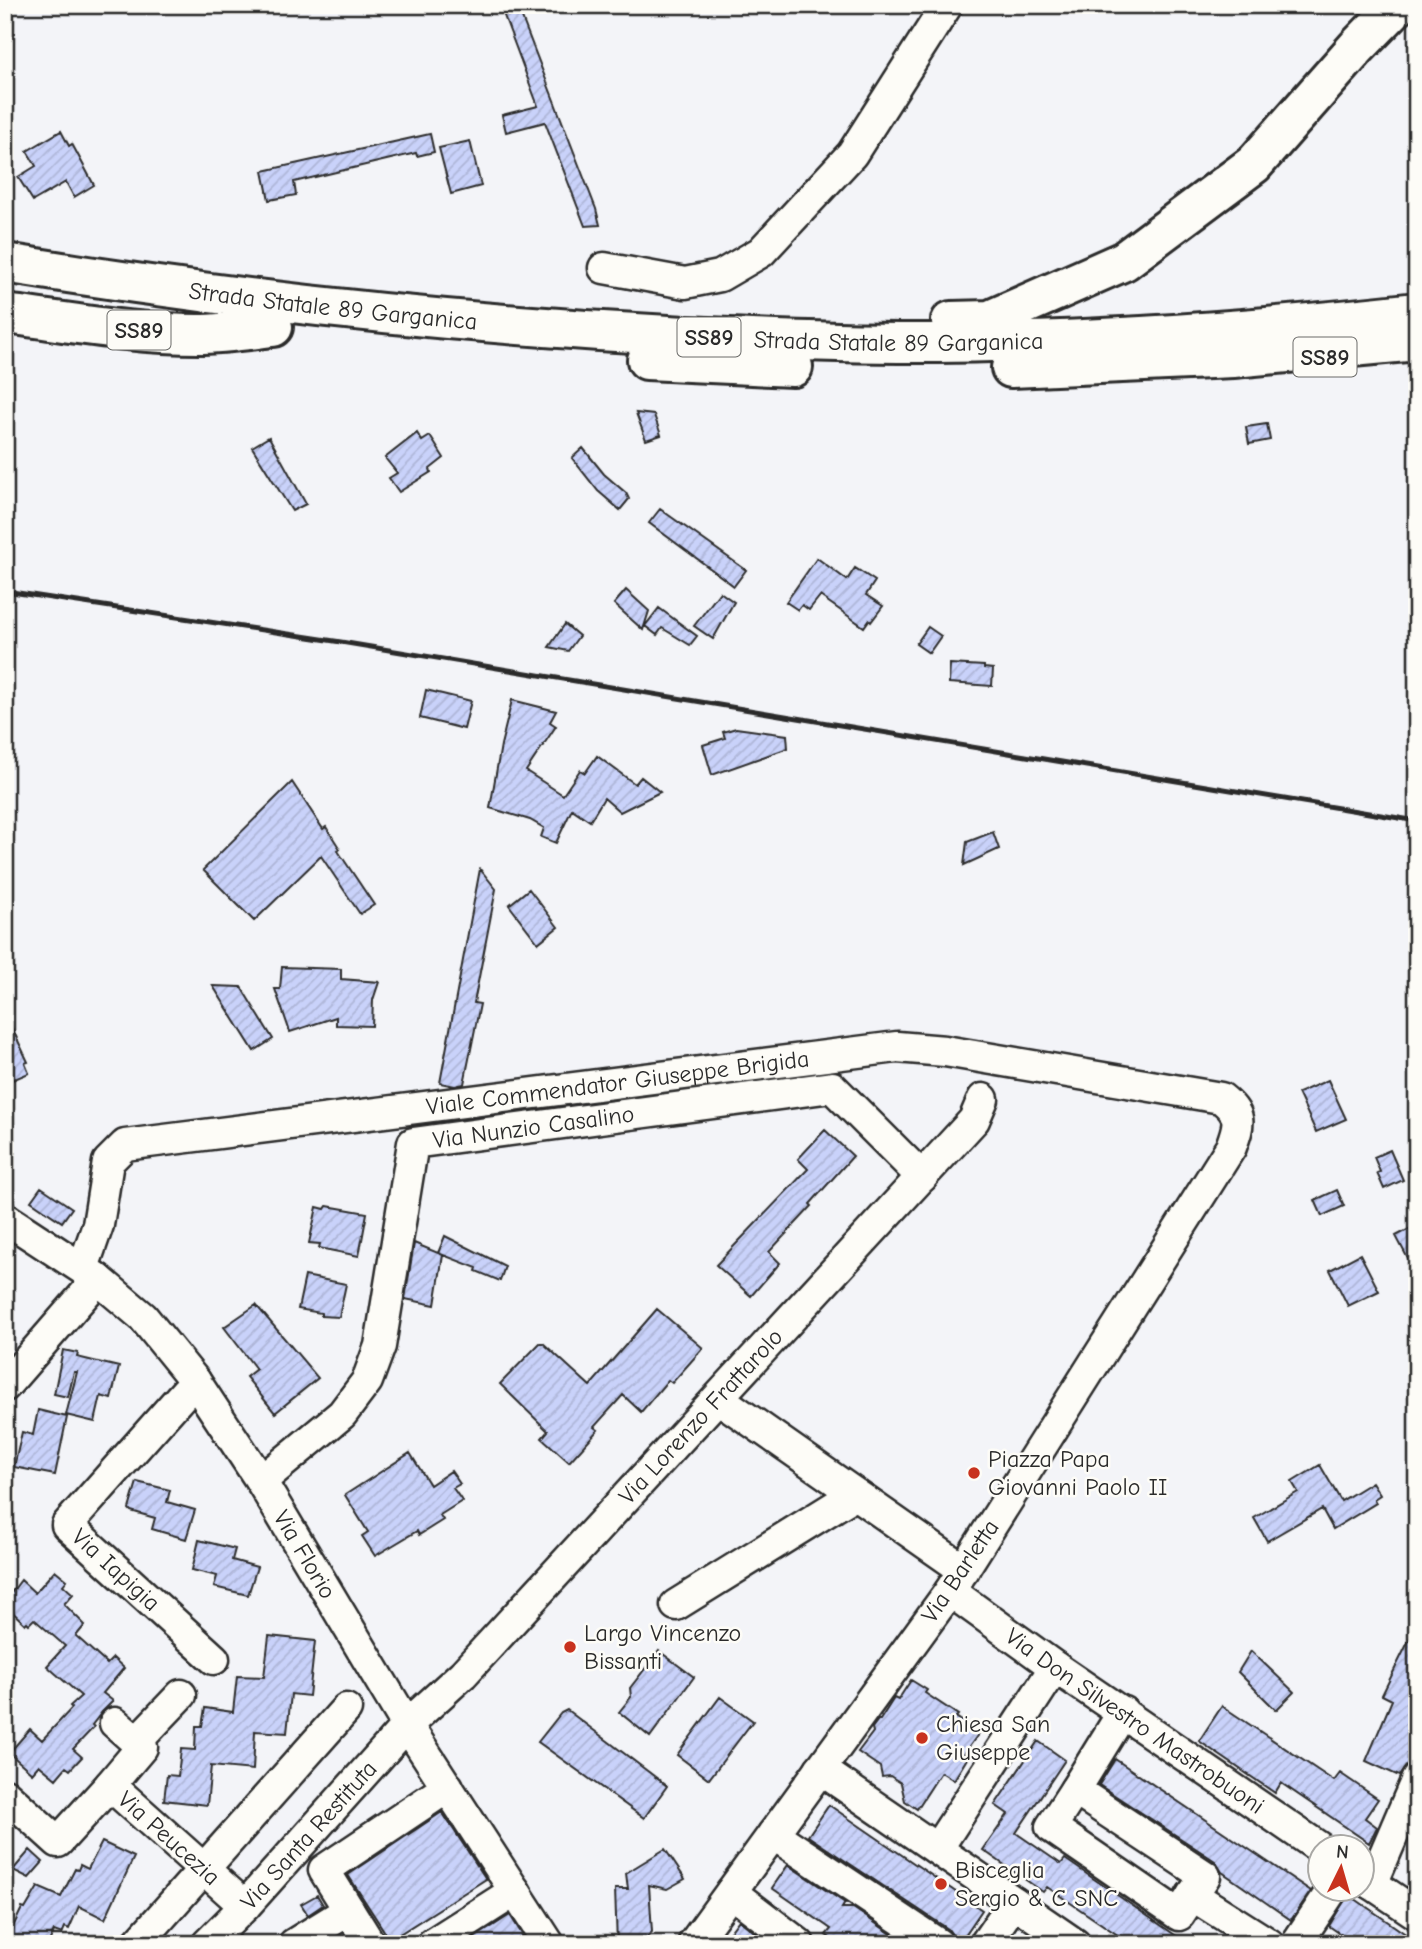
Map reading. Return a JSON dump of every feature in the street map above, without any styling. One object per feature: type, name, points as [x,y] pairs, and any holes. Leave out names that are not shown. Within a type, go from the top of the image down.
[{"type":"highway","points":[[625,333],[990,320],[1124,261],[1254,164],[1357,47],[1398,5]]},
{"type":"highway","name":"Strada Statale 89 Garganica","points":[[5,263],[314,306],[500,324],[806,342],[1002,342],[1207,331],[1417,312]]},
{"type":"highway","name":"Strada Statale 89 Garganica","points":[[5,288],[273,327],[527,352],[736,365],[855,369],[987,369],[1233,358],[1417,341]]},
{"type":"highway","name":"SS89","points":[[5,314],[113,328],[180,333],[215,333],[273,327]]},
{"type":"highway","name":"SS89","points":[[1233,358],[1417,356]]},
{"type":"street","points":[[604,268],[685,283],[720,276],[761,252],[852,153],[947,5]]},
{"type":"street","name":"Viale Commendator Giuseppe Brigida","points":[[90,1273],[108,1162],[125,1145],[897,1047],[945,1051],[1221,1098],[1235,1110]]},
{"type":"street","name":"Via Nunzio Casalino","points":[[261,1481],[342,1414],[367,1381],[380,1346],[413,1143],[832,1087],[922,1177]]},
{"type":"street","name":"Via Lorenzo Frattarolo","points":[[407,1724],[463,1674],[922,1177],[974,1120],[983,1099]]},
{"type":"street","name":"Via Barletta","points":[[693,1944],[957,1580],[1231,1147],[1239,1126],[1235,1110]]},
{"type":"street","name":"Via Florio","points":[[5,1218],[90,1273],[143,1317],[195,1381],[261,1481],[407,1724],[550,1944]]},
{"type":"street","points":[[5,1386],[90,1273]]},
{"type":"street","name":"Via Iapigia","points":[[195,1381],[67,1525],[214,1659]]},
{"type":"street","name":"Via Don Silvestro Mastrobuoni","points":[[718,1398],[855,1494],[1055,1667],[1306,1838]]},
{"type":"street","points":[[676,1605],[855,1494]]},
{"type":"street","points":[[937,1849],[1055,1667]]},
{"type":"street","points":[[110,1785],[142,1746],[126,1732],[181,1695]]},
{"type":"street","points":[[137,1944],[346,1709]]},
{"type":"street","points":[[1076,1790],[1205,1876],[1179,1915],[1051,1827],[1124,1712]]},
{"type":"street","name":"Via Santa Restituta","points":[[207,1944],[245,1906],[407,1724]]},
{"type":"street","points":[[820,1769],[1075,1944]]},
{"type":"street","points":[[1376,1862],[1417,1779]]},
{"type":"street","name":"Via Peucezia","points":[[5,1794],[58,1842],[110,1785],[245,1906]]},
{"type":"street","points":[[370,1944],[324,1870],[448,1787]]},
{"type":"street","points":[[772,1835],[938,1944]]},
{"type":"street","points":[[1376,1886],[1417,1914]]},
{"type":"street","points":[[432,1944],[516,1891]]},
{"type":"street","points":[[731,1892],[799,1944]]},
{"type":"street","points":[[1192,1895],[1269,1944]]},
{"type":"street","points":[[985,1944],[1014,1902]]},
{"type":"street","points":[[1296,1944],[1322,1904]]},
{"type":"street","points":[[294,1944],[349,1910]]},
{"type":"building","points":[[500,5],[517,5],[600,225],[585,226],[545,122],[506,132],[502,115],[538,106]]},
{"type":"building","points":[[61,131],[69,146],[72,144],[94,185],[74,197],[66,182],[33,201],[18,177],[36,166],[27,151]]},
{"type":"building","points":[[430,134],[434,152],[417,156],[416,153],[294,182],[296,195],[269,200],[263,171]]},
{"type":"building","points":[[470,141],[481,186],[451,194],[439,148]]},
{"type":"building","points":[[636,413],[654,415],[661,435],[646,440]]},
{"type":"building","points":[[1267,424],[1270,440],[1249,444],[1246,427]]},
{"type":"building","points":[[417,433],[422,441],[430,436],[444,458],[430,469],[431,472],[399,492],[389,478],[397,473],[385,458]]},
{"type":"building","points":[[269,437],[306,504],[292,511],[252,447]]},
{"type":"building","points":[[583,448],[604,474],[626,493],[629,499],[620,510],[598,491],[572,458]]},
{"type":"building","points":[[660,509],[746,570],[734,586],[649,523]]},
{"type":"building","points":[[817,558],[847,580],[855,568],[875,581],[866,595],[883,606],[871,622],[869,620],[864,627],[820,596],[809,610],[802,605],[798,610],[786,602]]},
{"type":"building","points":[[626,590],[649,611],[643,630],[614,604]]},
{"type":"building","points":[[720,592],[734,602],[713,639],[694,626]]},
{"type":"building","points":[[659,608],[697,636],[690,645],[662,628],[657,635],[645,626]]},
{"type":"building","points":[[565,624],[579,636],[568,651],[549,647]]},
{"type":"building","points":[[928,627],[941,636],[929,653],[916,644]]},
{"type":"building","points":[[950,664],[993,669],[992,686],[949,683]]},
{"type":"building","points":[[426,690],[471,701],[464,729],[420,718]]},
{"type":"building","points":[[512,700],[556,711],[550,722],[556,726],[526,771],[563,795],[580,770],[585,773],[597,756],[635,784],[641,777],[660,792],[620,812],[604,798],[590,821],[572,809],[556,843],[541,837],[544,828],[530,820],[490,808]]},
{"type":"building","points":[[736,728],[787,735],[788,748],[712,775],[703,745],[725,738],[723,732]]},
{"type":"building","points":[[292,782],[323,829],[326,827],[340,849],[338,851],[374,905],[360,914],[321,856],[254,921],[203,870]]},
{"type":"building","points":[[993,832],[999,849],[964,865],[967,842]]},
{"type":"building","points":[[480,869],[496,889],[474,1003],[480,1004],[464,1084],[455,1086],[440,1083]]},
{"type":"building","points":[[529,889],[558,927],[538,943],[509,905]]},
{"type":"building","points":[[282,967],[341,969],[341,979],[379,982],[373,1000],[372,1026],[336,1025],[336,1017],[290,1032],[275,989],[280,989]]},
{"type":"building","points":[[213,986],[241,987],[273,1039],[254,1051]]},
{"type":"building","points":[[5,1013],[28,1062],[25,1063],[29,1073],[5,1083]]},
{"type":"building","points":[[1328,1080],[1346,1119],[1316,1132],[1298,1093]]},
{"type":"building","points":[[825,1130],[853,1156],[769,1252],[780,1263],[751,1296],[716,1265],[808,1169],[798,1159]]},
{"type":"building","points":[[1390,1150],[1403,1180],[1384,1189],[1374,1157]]},
{"type":"building","points":[[41,1187],[72,1208],[62,1222],[31,1201]]},
{"type":"building","points":[[1337,1190],[1344,1206],[1322,1216],[1315,1200]]},
{"type":"building","points":[[327,1206],[367,1213],[359,1256],[319,1248],[320,1244],[309,1243],[317,1207],[325,1209]]},
{"type":"building","points":[[1417,1225],[1417,1276],[1396,1236]]},
{"type":"building","points":[[445,1236],[505,1266],[500,1281],[476,1271],[477,1268],[438,1253]]},
{"type":"building","points":[[414,1243],[443,1255],[435,1305],[405,1299]]},
{"type":"building","points":[[1360,1254],[1379,1291],[1348,1306],[1330,1270]]},
{"type":"building","points":[[305,1276],[346,1284],[339,1317],[321,1316],[321,1313],[298,1309]]},
{"type":"building","points":[[256,1305],[318,1378],[275,1413],[246,1377],[256,1369],[224,1327]]},
{"type":"building","points":[[657,1309],[703,1348],[672,1383],[668,1380],[641,1412],[623,1395],[594,1427],[598,1430],[569,1462],[542,1438],[548,1431],[500,1384],[543,1343],[590,1386]]},
{"type":"building","points":[[63,1350],[78,1353],[77,1357],[119,1367],[111,1399],[101,1396],[95,1422],[66,1415],[77,1372],[74,1372],[68,1397],[54,1394]]},
{"type":"building","points":[[38,1410],[67,1417],[55,1475],[14,1467],[22,1432],[33,1435]]},
{"type":"building","points":[[410,1453],[430,1485],[451,1471],[460,1484],[453,1488],[462,1501],[440,1515],[443,1520],[419,1535],[417,1531],[375,1556],[362,1536],[368,1532],[345,1495]]},
{"type":"building","points":[[1320,1465],[1341,1501],[1372,1482],[1380,1495],[1374,1499],[1376,1503],[1333,1529],[1322,1509],[1267,1541],[1254,1518],[1298,1492],[1292,1482]]},
{"type":"building","points":[[137,1482],[170,1490],[167,1502],[195,1510],[186,1539],[152,1529],[155,1518],[129,1509]]},
{"type":"building","points":[[199,1540],[235,1549],[232,1560],[257,1567],[248,1595],[214,1587],[217,1576],[192,1570]]},
{"type":"building","points":[[55,1570],[67,1580],[63,1585],[73,1594],[64,1604],[85,1625],[76,1636],[107,1664],[113,1658],[124,1668],[103,1693],[113,1701],[73,1749],[82,1757],[70,1770],[66,1767],[56,1779],[39,1765],[32,1773],[9,1753],[30,1729],[42,1740],[81,1696],[47,1666],[65,1646],[34,1619],[25,1624],[5,1605],[5,1601],[21,1580],[35,1593]]},
{"type":"building","points":[[1417,1624],[1417,1741],[1399,1776],[1366,1761],[1392,1700],[1382,1695]]},
{"type":"building","points":[[269,1636],[315,1641],[309,1696],[291,1694],[287,1733],[255,1731],[253,1770],[211,1766],[207,1805],[164,1800],[167,1775],[178,1776],[181,1749],[195,1750],[196,1726],[202,1726],[205,1708],[233,1712],[237,1676],[264,1677]]},
{"type":"building","points":[[659,1651],[694,1677],[650,1737],[619,1712],[631,1697],[630,1688]]},
{"type":"building","points":[[1251,1651],[1294,1692],[1276,1710],[1238,1672]]},
{"type":"building","name":"Chiesa San Giuseppe","points":[[911,1680],[979,1733],[964,1754],[968,1757],[954,1780],[941,1772],[917,1809],[905,1801],[901,1783],[890,1776],[882,1777],[880,1767],[858,1752],[894,1698],[898,1700]]},
{"type":"building","points":[[720,1697],[753,1721],[709,1779],[677,1755]]},
{"type":"building","points":[[1222,1706],[1334,1781],[1340,1773],[1378,1799],[1365,1818],[1377,1827],[1374,1834],[1356,1834],[1281,1783],[1275,1793],[1199,1741]]},
{"type":"building","points":[[567,1710],[667,1786],[644,1818],[538,1742],[561,1713]]},
{"type":"building","points":[[1038,1741],[1065,1760],[1016,1833],[1061,1864],[1065,1859],[1188,1944],[1131,1944],[1047,1887],[1043,1892],[983,1850],[1008,1814],[995,1805]]},
{"type":"building","points":[[1115,1759],[1306,1888],[1306,1898],[1291,1920],[1222,1872],[1215,1861],[1099,1785]]},
{"type":"building","points":[[829,1805],[982,1910],[959,1944],[955,1944],[948,1929],[808,1836]]},
{"type":"building","points":[[442,1812],[486,1879],[390,1940],[348,1875]]},
{"type":"building","points":[[102,1842],[134,1857],[105,1919],[79,1906],[69,1929],[65,1927],[62,1934],[54,1931],[48,1944],[16,1944],[7,1939],[22,1908],[25,1909],[38,1887],[61,1897],[75,1869],[78,1870],[80,1865],[88,1869]]},
{"type":"building","points":[[665,1849],[685,1879],[667,1889],[649,1885],[652,1932],[641,1944],[617,1944],[615,1889],[628,1889],[626,1873]]},
{"type":"building","points":[[30,1850],[43,1862],[29,1878],[13,1870]]},
{"type":"building","points":[[788,1865],[845,1903],[842,1908],[853,1908],[906,1944],[839,1944],[826,1935],[831,1929],[772,1888]]},
{"type":"building","points":[[317,1895],[323,1905],[308,1915],[301,1904]]},
{"type":"building","points":[[1342,1904],[1362,1904],[1417,1944],[1355,1944],[1329,1926]]},
{"type":"building","points":[[510,1915],[528,1944],[465,1944]]},
{"type":"building","points":[[739,1920],[768,1943],[721,1944]]},
{"type":"railway","points":[[5,591],[341,642],[1417,821]]},
{"type":"place","name":"Piazza Papa Giovanni Paolo II","points":[[974,1473]]},
{"type":"place","name":"Largo Vincenzo Bissanti","points":[[570,1647]]},
{"type":"place","name":"Chiesa San Giuseppe","points":[[922,1738]]},
{"type":"place","name":"Bisceglia Sergio & C SNC","points":[[941,1884]]}]
